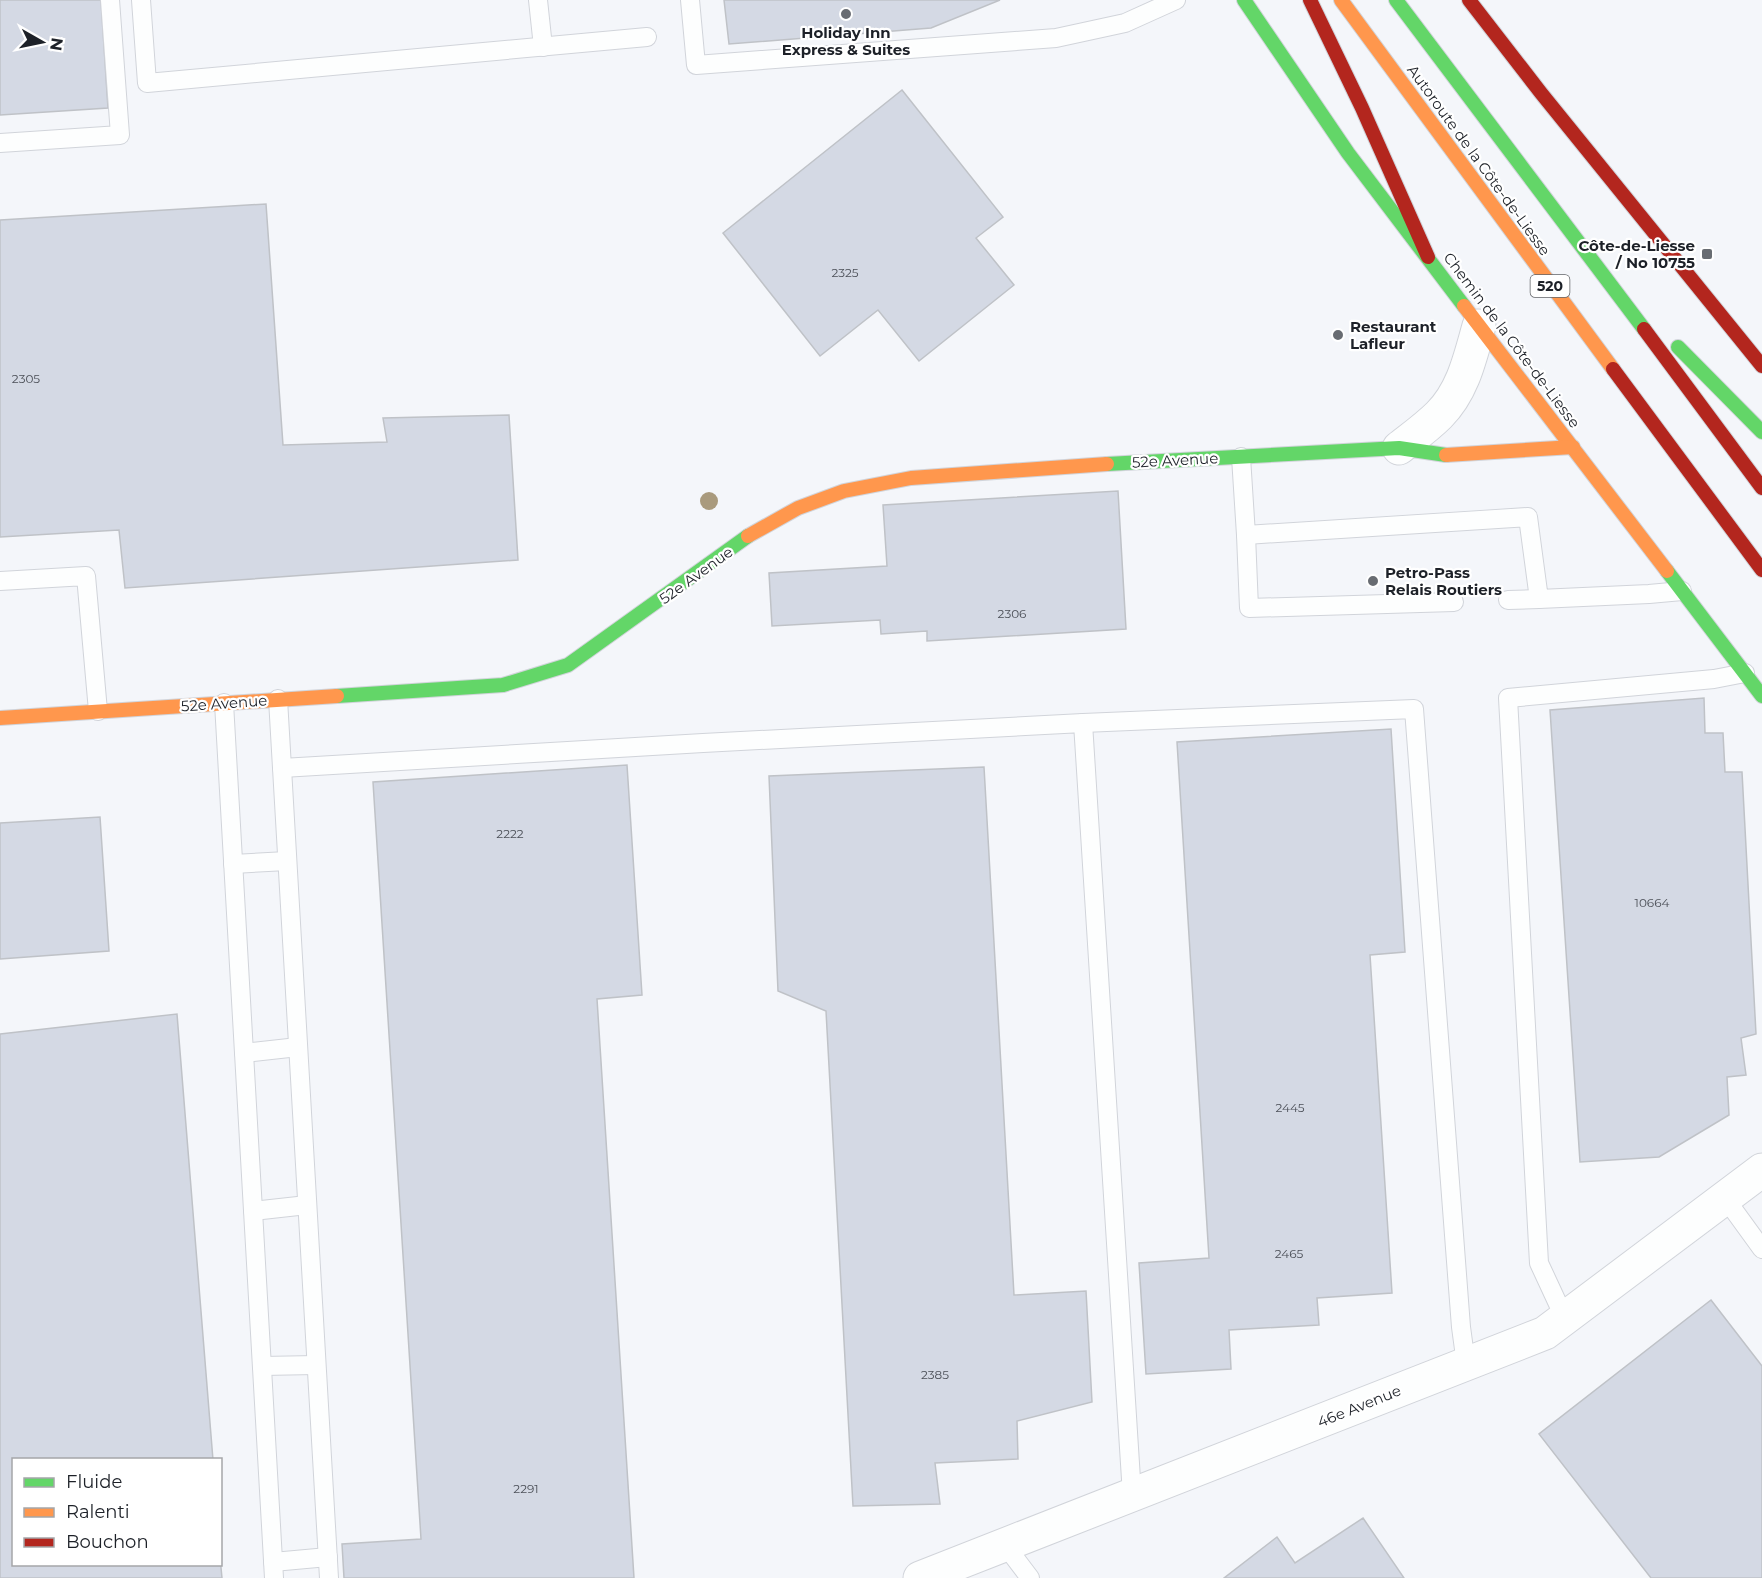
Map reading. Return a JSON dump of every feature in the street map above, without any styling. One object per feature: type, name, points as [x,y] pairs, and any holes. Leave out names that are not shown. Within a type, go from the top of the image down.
[{"type":"main road","name":"Chemin de la Côte-de-Liesse","points":[[1244,0],[1342,145],[1762,696]]},
{"type":"main road","points":[[1310,0],[1362,108],[1428,257]]},
{"type":"main road","name":"Autoroute de la Côte-de-Liesse","points":[[1341,0],[1762,570]]},
{"type":"main road","name":"Autoroute de la Côte-de-Liesse","points":[[1396,0],[1593,260],[1762,489]]},
{"type":"main road","points":[[1469,0],[1569,129],[1762,366]]},
{"type":"main road","points":[[1593,260],[1762,432]]},
{"type":"main road","name":"52e Avenue","points":[[0,718],[503,685],[568,665],[757,530],[798,508],[844,491],[911,478],[1170,459],[1399,448],[1446,455],[1574,447]]},
{"type":"street","points":[[1399,448],[1433,421],[1452,400],[1468,366],[1479,326]]},
{"type":"street","name":"46e Avenue","points":[[920,1578],[1545,1334],[1762,1170]]},
{"type":"lane","points":[[0,143],[120,135],[110,0]]},
{"type":"lane","points":[[141,0],[147,83],[647,37]]},
{"type":"lane","points":[[538,0],[543,47]]},
{"type":"lane","points":[[690,0],[696,65],[1056,38],[1125,23],[1176,0]]},
{"type":"lane","points":[[1241,457],[1249,608],[1454,602]]},
{"type":"lane","points":[[1246,535],[1528,517],[1539,599]]},
{"type":"lane","points":[[0,580],[86,576],[98,711]]},
{"type":"lane","points":[[1508,600],[1682,591]]},
{"type":"lane","points":[[1565,1319],[1539,1263],[1508,698],[1714,679],[1745,673]]},
{"type":"lane","points":[[278,699],[329,1578]]},
{"type":"lane","points":[[224,703],[273,1570],[328,1557]]},
{"type":"lane","points":[[282,768],[715,742],[1414,709],[1461,1327],[1466,1364]]},
{"type":"lane","points":[[1083,723],[1132,1495]]},
{"type":"lane","points":[[233,864],[287,861]]},
{"type":"lane","points":[[244,1053],[298,1047]]},
{"type":"lane","points":[[1725,1198],[1762,1250]]},
{"type":"lane","points":[[253,1211],[307,1205]]},
{"type":"lane","points":[[262,1366],[316,1365]]},
{"type":"lane","points":[[1005,1545],[1030,1578]]},
{"type":"building","points":[[0,0],[101,0],[108,108],[0,115]]},
{"type":"building","name":"Holiday Inn Express & Suites","points":[[724,0],[1000,0],[931,28],[729,44]]},
{"type":"building","points":[[902,90],[1003,217],[976,238],[1014,285],[919,361],[878,310],[820,356],[723,233]]},
{"type":"building","points":[[266,204],[283,445],[387,442],[383,418],[509,415],[518,560],[125,588],[119,530],[0,537],[0,220]]},
{"type":"building","points":[[1118,491],[1126,629],[927,641],[927,631],[881,634],[880,620],[772,626],[769,573],[887,566],[883,505]]},
{"type":"building","points":[[1704,698],[1705,733],[1723,733],[1725,772],[1742,772],[1756,1034],[1741,1038],[1746,1075],[1727,1077],[1729,1115],[1659,1157],[1580,1162],[1550,710]]},
{"type":"building","points":[[1391,729],[1405,952],[1370,955],[1392,1293],[1317,1298],[1319,1325],[1229,1330],[1231,1369],[1146,1374],[1139,1263],[1209,1258],[1177,742]]},
{"type":"building","points":[[627,765],[642,995],[597,999],[634,1578],[344,1578],[342,1544],[421,1539],[373,782]]},
{"type":"building","points":[[984,767],[1014,1295],[1086,1291],[1092,1402],[1017,1421],[1018,1459],[935,1463],[940,1504],[853,1506],[826,1011],[778,991],[769,776]]},
{"type":"building","points":[[100,817],[109,951],[0,959],[0,823]]},
{"type":"building","points":[[177,1014],[213,1458],[12,1458],[12,1566],[221,1566],[222,1578],[0,1578],[0,1034]]},
{"type":"building","points":[[1711,1300],[1762,1366],[1762,1578],[1651,1578],[1539,1434]]},
{"type":"building","points":[[1363,1518],[1404,1578],[1224,1578],[1277,1537],[1295,1563]]},
{"type":"traffic: fast","points":[[1244,0],[1348,153],[1464,306]]},
{"type":"traffic: fast","points":[[1396,0],[1644,329]]},
{"type":"traffic: fast","points":[[1678,347],[1762,432]]},
{"type":"traffic: fast","points":[[1107,464],[1399,448],[1446,455]]},
{"type":"traffic: fast","points":[[337,696],[503,685],[568,665],[748,536]]},
{"type":"traffic: fast","points":[[1667,571],[1762,696]]},
{"type":"traffic: slow","points":[[1341,0],[1613,369]]},
{"type":"traffic: slow","points":[[1464,306],[1667,571]]},
{"type":"traffic: slow","points":[[1446,455],[1573,447]]},
{"type":"traffic: slow","points":[[748,536],[798,508],[844,491],[911,478],[1107,464]]},
{"type":"traffic: slow","points":[[0,718],[337,696]]},
{"type":"traffic: jam","points":[[1310,0],[1362,108],[1428,257]]},
{"type":"traffic: jam","points":[[1469,0],[1541,93],[1762,366]]},
{"type":"traffic: jam","points":[[1644,329],[1762,488]]},
{"type":"traffic: jam","points":[[1613,369],[1762,570]]},
{"type":"place","name":"Holiday Inn Express & Suites","points":[[846,14]]},
{"type":"place","name":"Côte-de-Liesse / No 10755","points":[[1707,254]]},
{"type":"place","name":"Restaurant Lafleur","points":[[1338,335]]},
{"type":"place","name":"Petro-Pass Relais Routiers","points":[[1373,581]]}]
